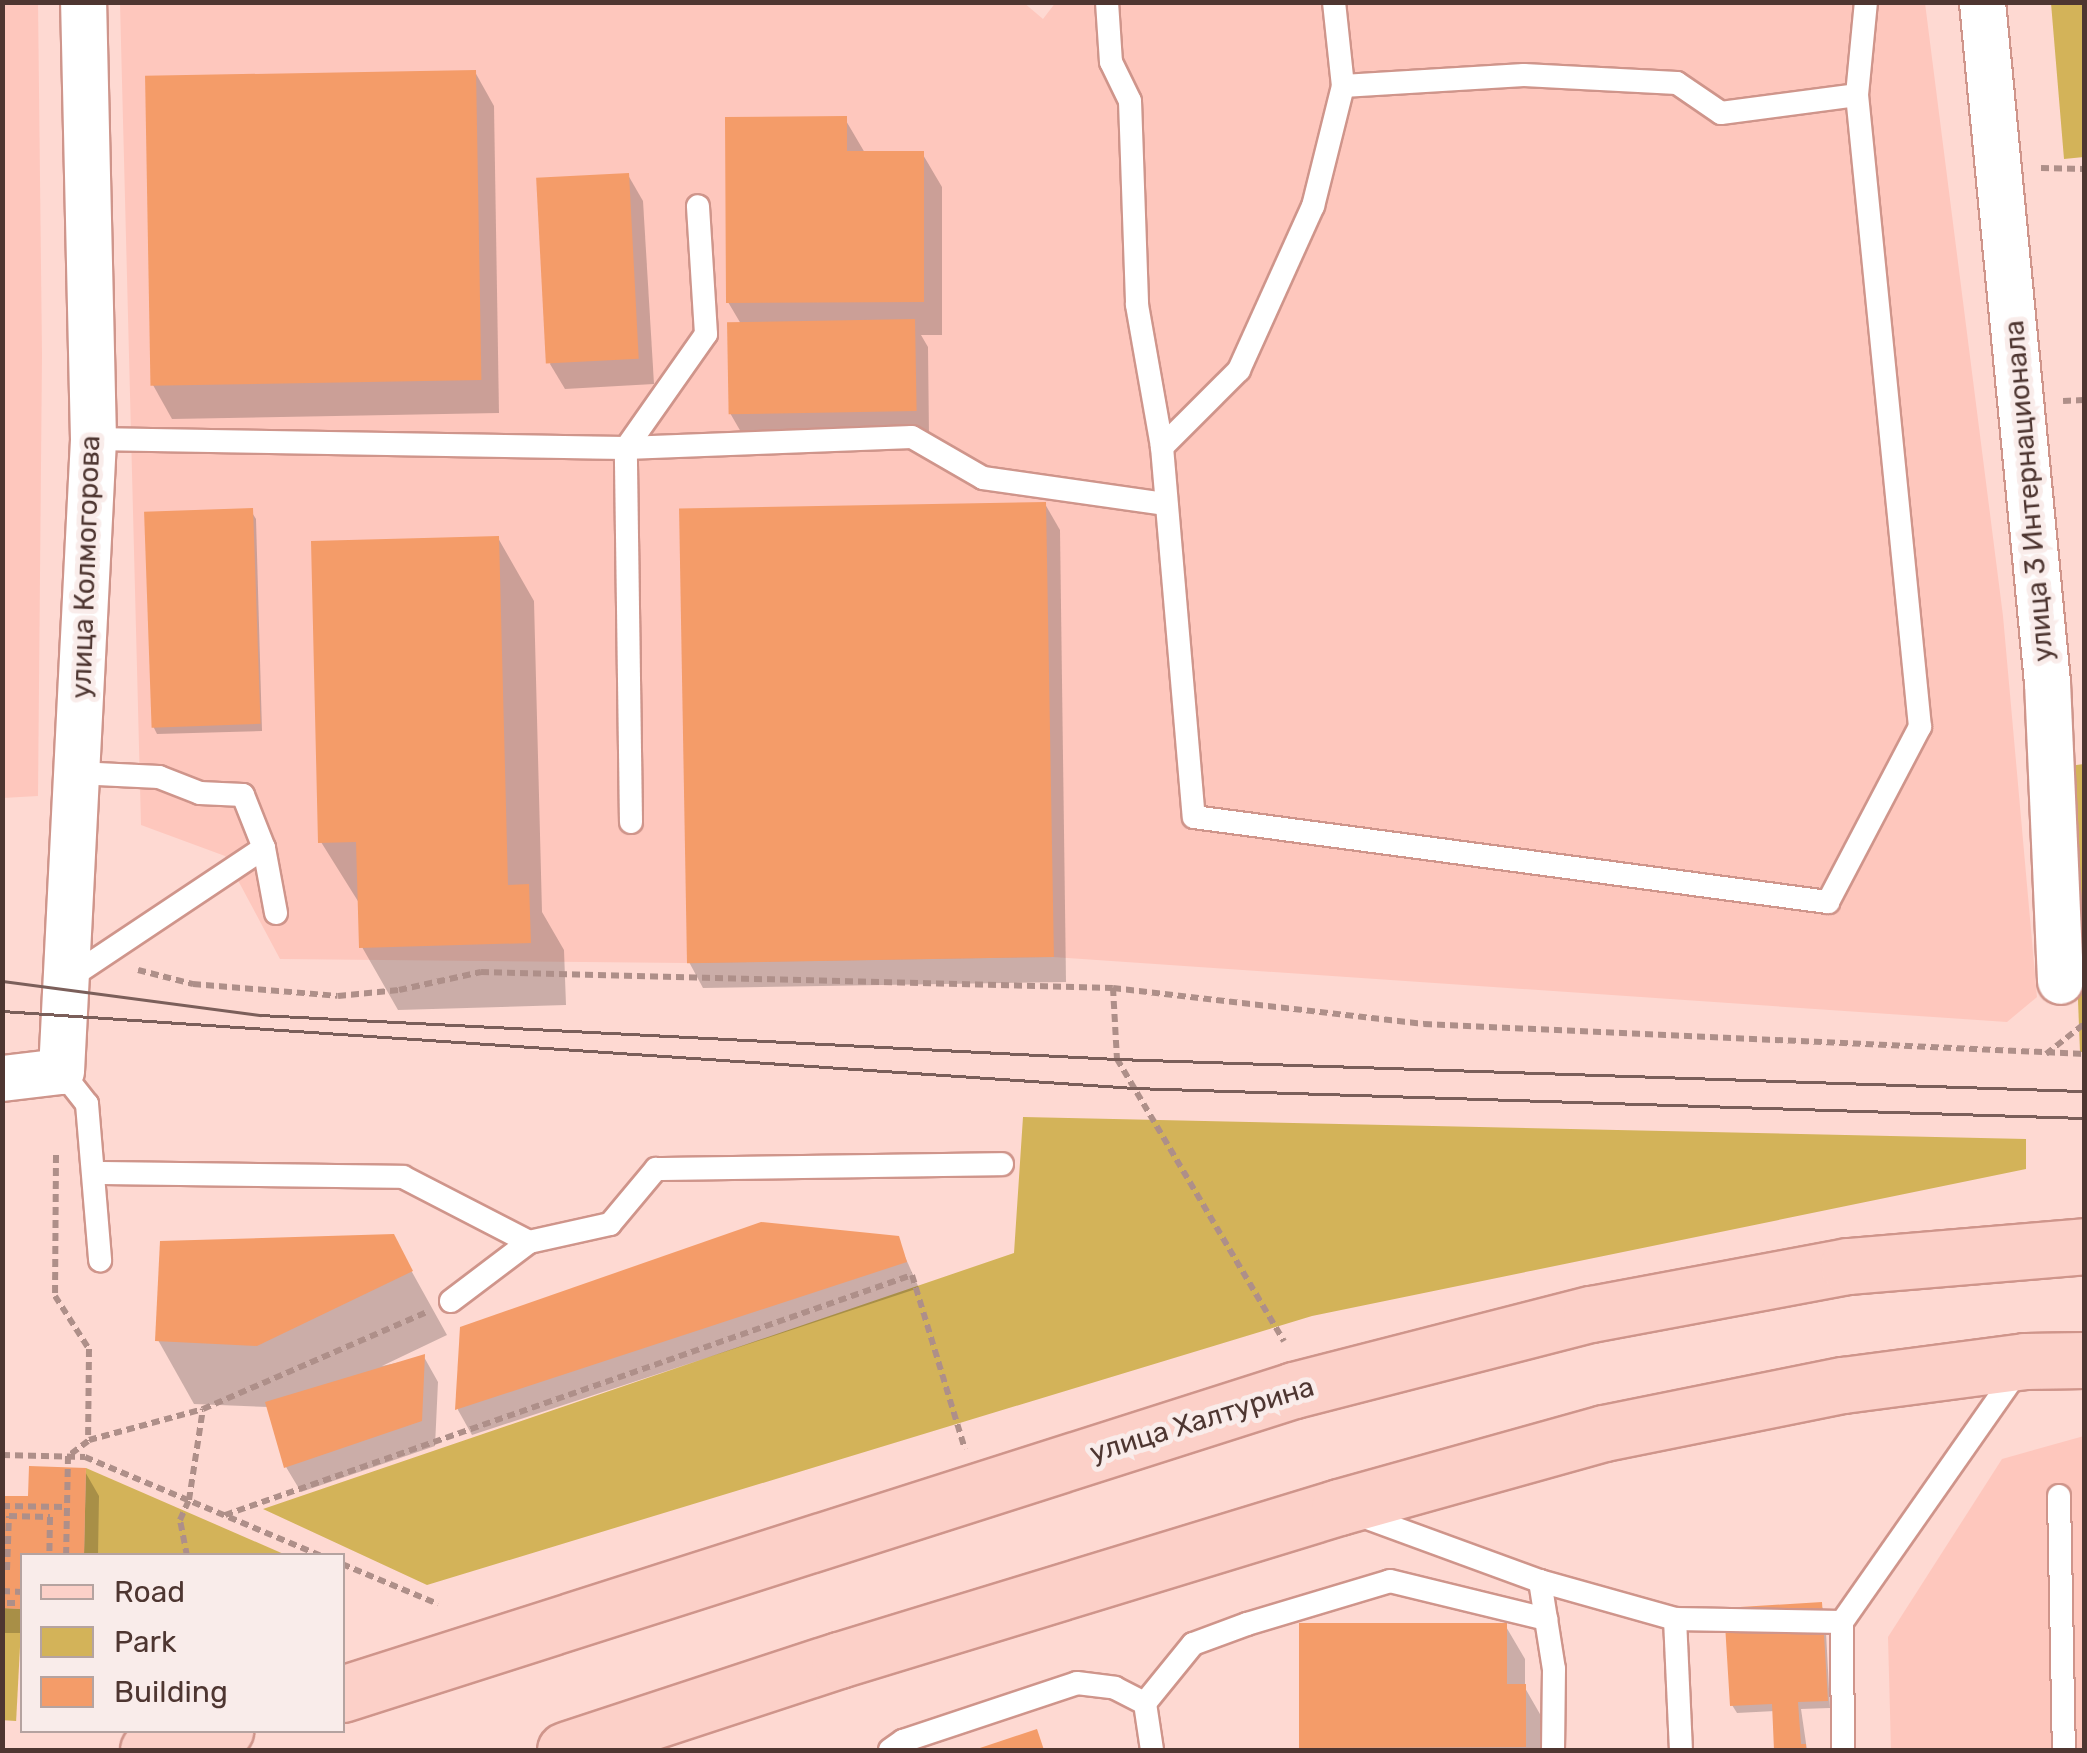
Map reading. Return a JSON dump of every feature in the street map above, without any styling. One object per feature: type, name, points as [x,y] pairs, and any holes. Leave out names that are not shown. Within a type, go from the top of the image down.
[{"type":"main road","name":"улица Халтурина","points":[[345,1693],[1294,1390],[1591,1314],[1848,1266],[2084,1246]]},
{"type":"main road","points":[[565,1750],[840,1660],[1339,1507],[1604,1433],[1843,1385],[2025,1361],[2084,1360]]},
{"type":"main road","points":[[148,1750],[213,1733]]},
{"type":"street","name":"улица Колмогорова","points":[[61,1071],[93,438],[84,2]]},
{"type":"street","name":"улица 3 Интернационала","points":[[1982,2],[2047,682],[2060,981]]},
{"type":"street","points":[[2,1078],[61,1071]]},
{"type":"lane","points":[[1107,2],[1111,62],[1130,101],[1137,304],[1162,447],[1194,818],[1828,902],[1920,727],[1857,96],[1866,2]]},
{"type":"lane","points":[[1162,447],[1239,370],[1313,206],[1343,86],[1334,2]]},
{"type":"lane","points":[[1343,86],[1524,75],[1676,83],[1721,113],[1857,96]]},
{"type":"lane","points":[[631,822],[626,448],[706,334],[698,206]]},
{"type":"lane","points":[[93,438],[626,448],[912,437],[984,478],[1166,504]]},
{"type":"lane","points":[[78,774],[160,777],[200,793],[243,795],[264,848],[276,913]]},
{"type":"lane","points":[[66,980],[264,848]]},
{"type":"lane","points":[[61,1071],[87,1104],[100,1260]]},
{"type":"lane","points":[[452,1301],[529,1242],[610,1224],[656,1169],[1002,1164]]},
{"type":"lane","points":[[94,1173],[403,1177],[529,1242]]},
{"type":"lane","points":[[1843,1750],[1842,1622],[2025,1361]]},
{"type":"lane","points":[[2059,1496],[2064,1750]]},
{"type":"lane","points":[[1339,1507],[1540,1580],[1675,1619],[1842,1622]]},
{"type":"lane","points":[[1540,1580],[1554,1669],[1553,1750]]},
{"type":"lane","points":[[1152,1750],[1144,1703],[1193,1644],[1390,1581],[1546,1619]]},
{"type":"lane","points":[[1675,1619],[1680,1750]]},
{"type":"lane","points":[[890,1750],[903,1741],[1077,1684],[1115,1688],[1144,1703]]},
{"type":"path","points":[[2037,168],[2084,169]]},
{"type":"path","points":[[2062,400],[2084,400]]},
{"type":"path","points":[[136,969],[193,984],[338,996],[399,990],[481,972],[1114,988],[1424,1024],[2084,1054]]},
{"type":"path","points":[[1114,988],[1117,1059],[1284,1341]]},
{"type":"path","points":[[2046,1054],[2084,1024]]},
{"type":"path","points":[[56,1148],[55,1296],[89,1349],[88,1441]]},
{"type":"path","points":[[226,1515],[912,1275],[966,1454]]},
{"type":"path","points":[[68,1456],[88,1441],[204,1409],[452,1301]]},
{"type":"path","points":[[186,1553],[180,1520],[189,1500],[204,1409]]},
{"type":"path","points":[[2,1455],[86,1457],[315,1553]]},
{"type":"path","points":[[66,1553],[68,1456]]},
{"type":"path","points":[[2,1506],[68,1507]]},
{"type":"path","points":[[7,1570],[9,1516],[50,1517],[49,1553]]},
{"type":"path","points":[[345,1565],[438,1604]]},
{"type":"path","points":[[6,1602],[20,1603]]},
{"type":"shaded area","points":[[38,2],[42,355],[38,796],[3,798],[2,3]]},
{"type":"shaded area","points":[[1023,2],[1043,19],[1056,2],[1925,3],[2003,616],[2037,997],[2007,1022],[1053,957],[686,963],[280,959],[225,856],[141,825],[120,3]]},
{"type":"shaded area","points":[[2084,1436],[2084,1750],[1891,1750],[1888,1637],[2002,1459]]},
{"type":"green space","points":[[2051,3],[2084,3],[2084,157],[2064,159]]},
{"type":"green space","points":[[2084,764],[2084,1052],[2080,1052],[2069,766]]},
{"type":"green space","points":[[1023,1117],[2026,1139],[2026,1169],[1312,1316],[427,1585],[263,1509],[1014,1253]]},
{"type":"green space","points":[[86,1468],[281,1553],[84,1553]]},
{"type":"green space","points":[[2,1608],[20,1609],[16,1721],[2,1720]]},
{"type":"building","points":[[476,70],[481,380],[150,386],[145,76]]},
{"type":"building","points":[[847,116],[847,151],[924,151],[924,302],[726,303],[725,117]]},
{"type":"building","points":[[629,173],[639,359],[546,364],[536,178]]},
{"type":"building","points":[[915,319],[917,411],[729,414],[727,322]]},
{"type":"building","points":[[1046,502],[1054,957],[687,963],[679,508]]},
{"type":"building","points":[[253,508],[261,724],[152,728],[144,512]]},
{"type":"building","points":[[499,536],[508,885],[529,884],[531,943],[359,948],[356,842],[318,843],[311,541]]},
{"type":"building","points":[[761,1222],[899,1236],[907,1262],[455,1410],[460,1327]]},
{"type":"building","points":[[394,1234],[413,1271],[257,1346],[155,1341],[160,1241]]},
{"type":"building","points":[[425,1354],[422,1421],[284,1468],[265,1402]]},
{"type":"building","points":[[29,1466],[86,1468],[84,1553],[20,1553],[20,1609],[2,1608],[2,1496],[28,1496]]},
{"type":"building","points":[[1822,1602],[1828,1701],[1798,1702],[1801,1744],[1806,1744],[1806,1750],[1774,1750],[1772,1704],[1730,1706],[1724,1608]]},
{"type":"building","points":[[1299,1623],[1507,1623],[1507,1684],[1526,1684],[1526,1747],[1299,1748]]},
{"type":"building","points":[[1037,1729],[1044,1750],[974,1750]]},
{"type":"tram line","points":[[2,981],[260,1015],[1117,1059],[2084,1091]]},
{"type":"tram line","points":[[2,1011],[1134,1088],[2084,1118]]}]
